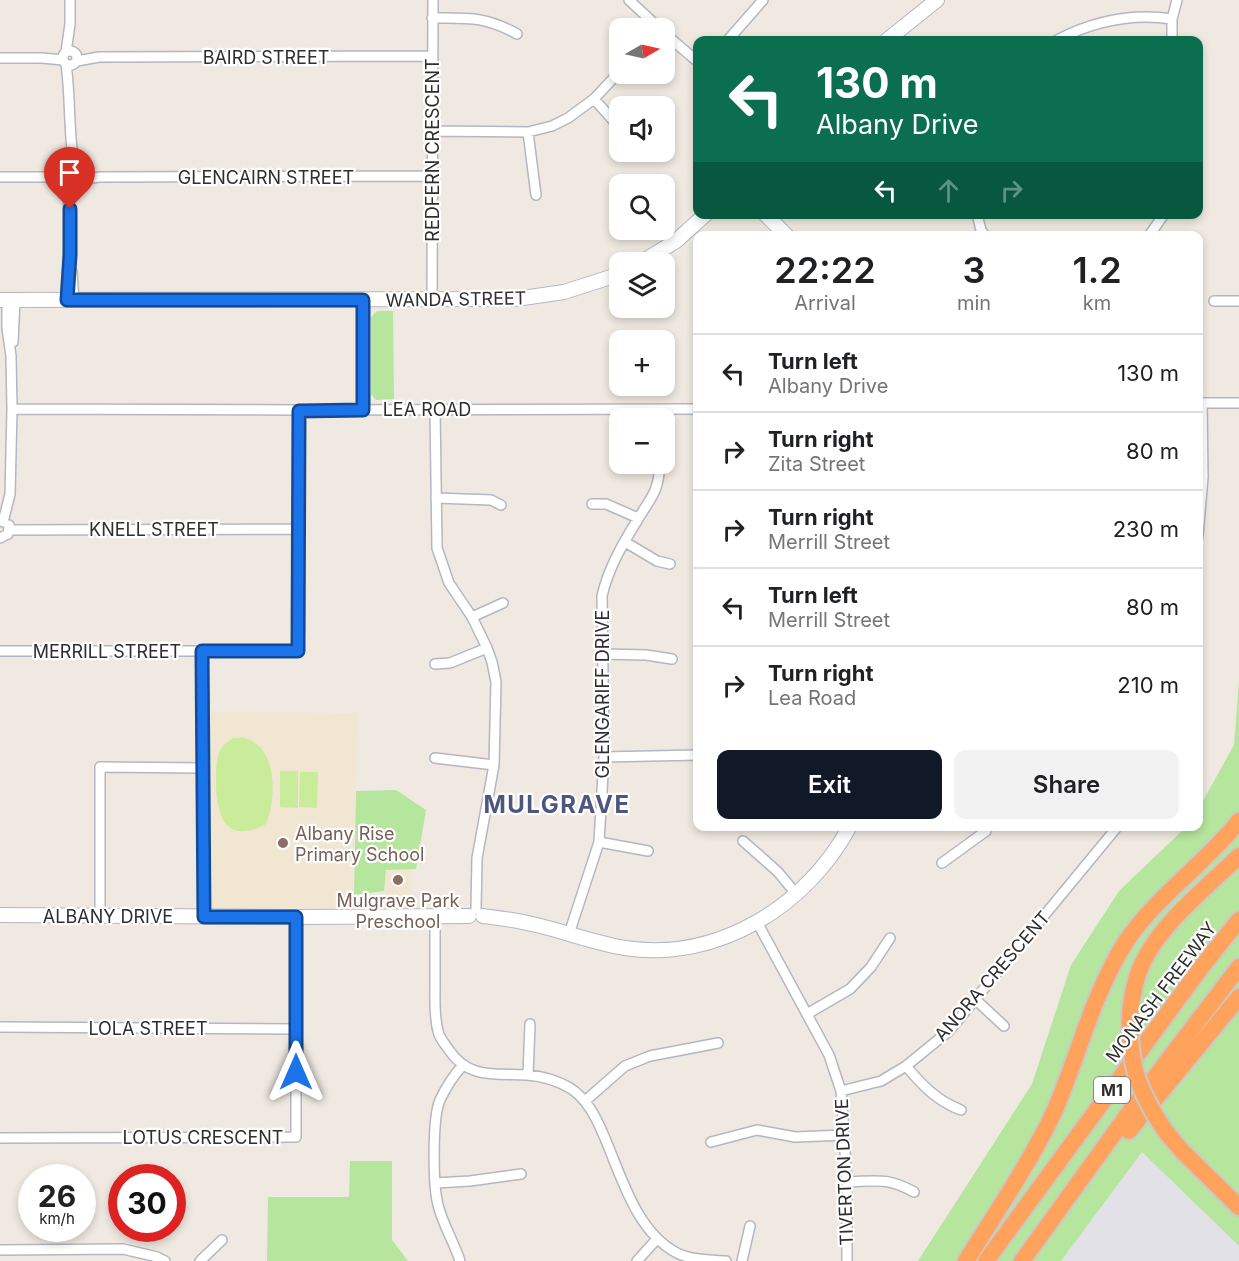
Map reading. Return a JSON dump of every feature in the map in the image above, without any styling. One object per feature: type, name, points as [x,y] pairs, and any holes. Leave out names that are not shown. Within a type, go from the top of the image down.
[{"type":"highway","points":[[966,1261],[1052,1114],[1073,1068],[1108,973],[1128,940],[1154,907],[1226,837],[1239,821]]},
{"type":"highway","points":[[1239,856],[1189,904],[1152,948],[1137,976],[1130,1013],[1129,1037],[1136,1077],[1147,1103],[1182,1151],[1239,1207]]},
{"type":"highway","name":"MONASH FREEWAY","points":[[987,1261],[1200,969],[1239,920]]},
{"type":"highway","name":"M1","points":[[1022,1261],[1239,967]]},
{"type":"highway","points":[[1043,1232],[1239,997]]},
{"type":"street","points":[[70,0],[70,300]]},
{"type":"street","name":"REDFERN CRESCENT","points":[[432,300],[433,0]]},
{"type":"street","points":[[629,0],[648,18]]},
{"type":"street","points":[[732,36],[763,0]]},
{"type":"street","points":[[892,36],[937,0]]},
{"type":"street","points":[[1172,36],[1172,19],[1177,0]]},
{"type":"street","points":[[1065,36],[1077,30],[1113,20],[1155,16],[1172,19]]},
{"type":"street","points":[[432,18],[481,19],[517,34]]},
{"type":"street","points":[[675,42],[693,58]]},
{"type":"street","name":"BAIRD STREET","points":[[0,58],[432,56]]},
{"type":"street","points":[[432,131],[528,132],[552,126],[568,118],[594,99],[609,83]]},
{"type":"street","points":[[594,99],[609,116]]},
{"type":"street","points":[[528,132],[536,195]]},
{"type":"street","name":"GLENCAIRN STREET","points":[[0,177],[432,176]]},
{"type":"street","points":[[658,252],[676,241],[700,219]]},
{"type":"street","points":[[770,219],[782,231]]},
{"type":"street","name":"WANDA STREET","points":[[7,300],[504,300],[540,297],[576,289],[609,278]]},
{"type":"street","points":[[0,538],[8,534],[4,525],[10,494],[12,409],[7,300]]},
{"type":"street","points":[[363,300],[363,410]]},
{"type":"street","points":[[1215,301],[1239,301]]},
{"type":"street","points":[[1203,404],[1239,403]]},
{"type":"street","name":"LEA ROAD","points":[[12,409],[299,411],[435,409],[609,413]]},
{"type":"street","points":[[435,409],[437,548],[449,584],[472,617],[487,648],[496,682],[494,765],[477,858],[476,914]]},
{"type":"street","name":"LEA ROAD","points":[[675,412],[693,410]]},
{"type":"street","name":"MERRILL STREET","points":[[0,651],[298,651],[299,411]]},
{"type":"street","name":"GLENGARIFF DRIVE","points":[[569,934],[598,842],[604,757],[602,596],[607,575],[638,518],[651,501],[658,484],[659,474]]},
{"type":"street","points":[[436,498],[490,500],[501,505]]},
{"type":"street","points":[[592,504],[606,504],[638,518]]},
{"type":"street","name":"KNELL STREET","points":[[4,525],[298,529]]},
{"type":"street","points":[[625,542],[657,561],[670,564]]},
{"type":"street","points":[[472,617],[503,603]]},
{"type":"street","points":[[435,664],[450,663],[487,648]]},
{"type":"street","points":[[202,651],[204,917]]},
{"type":"street","points":[[603,654],[646,655],[672,659]]},
{"type":"street","points":[[604,757],[693,755]]},
{"type":"street","points":[[435,758],[494,765]]},
{"type":"street","points":[[100,917],[100,767],[203,768]]},
{"type":"street","name":"ALBANY DRIVE","points":[[0,915],[435,917],[476,914],[533,924],[596,943],[627,949],[660,949],[720,939],[777,911],[817,875],[837,850],[847,831]]},
{"type":"street","points":[[942,862],[986,831]]},
{"type":"street","name":"ANORA CRESCENT","points":[[841,1091],[881,1081],[906,1066],[949,1031],[1113,831]]},
{"type":"street","points":[[743,841],[778,872],[797,895]]},
{"type":"street","points":[[598,842],[648,851]]},
{"type":"street","name":"LOTUS CRESCENT","points":[[0,1138],[296,1137],[296,917]]},
{"type":"street","points":[[435,917],[435,1014],[438,1033],[451,1054],[463,1065],[475,1071],[490,1075],[528,1075],[558,1082],[572,1089],[585,1101],[597,1119],[636,1209],[656,1239],[678,1254],[726,1261]]},
{"type":"street","name":"TIVERTON DRIVE","points":[[757,922],[830,1055],[841,1091],[847,1182],[847,1261]]},
{"type":"street","points":[[807,1014],[850,989],[871,967],[890,938]]},
{"type":"street","points":[[976,1000],[1004,1026]]},
{"type":"street","points":[[528,1075],[530,1024]]},
{"type":"street","name":"LOLA STREET","points":[[0,1027],[296,1029]]},
{"type":"street","points":[[585,1101],[626,1066],[650,1056],[718,1042]]},
{"type":"street","points":[[460,1261],[444,1225],[437,1203],[435,1183],[439,1101],[463,1065]]},
{"type":"street","points":[[906,1066],[933,1095],[947,1105],[960,1110]]},
{"type":"street","points":[[711,1142],[757,1130],[795,1137],[845,1135]]},
{"type":"street","points":[[435,1183],[521,1174]]},
{"type":"street","points":[[847,1182],[886,1181],[898,1183],[914,1192]]},
{"type":"street","points":[[742,1261],[750,1226]]},
{"type":"street","points":[[637,1261],[656,1239]]},
{"type":"street","points":[[200,1261],[222,1240]]},
{"type":"street","points":[[0,1250],[123,1249],[165,1261]]},
{"type":"shaded area","name":"Albany Rise Primary School","points":[[211,712],[357,713],[353,908],[212,908]]},
{"type":"shaded area","name":"Mulgrave Park Preschool","points":[[386,870],[412,870],[409,910],[383,910]]},
{"type":"shaded area","points":[[1141,1151],[1239,1246],[1239,1261],[1061,1261]]},
{"type":"green space","points":[[377,311],[393,311],[394,399],[376,400],[371,394],[371,317]]},
{"type":"green space","points":[[1239,681],[1239,1246],[1142,1152],[1061,1261],[918,1261],[1032,1084],[1071,965],[1119,891],[1182,831],[1203,831],[1203,801],[1234,745]]},
{"type":"green space","points":[[233,738],[245,738],[257,745],[264,753],[272,776],[272,802],[266,824],[252,830],[232,829],[221,815],[218,805],[217,759],[222,747]]},
{"type":"green space","points":[[280,771],[298,771],[298,808],[280,807]]},
{"type":"green space","points":[[300,772],[318,772],[317,808],[299,807]]},
{"type":"green space","points":[[396,790],[426,810],[416,869],[386,870],[384,891],[354,895],[356,791]]},
{"type":"green space","points":[[350,1161],[392,1161],[392,1240],[408,1261],[267,1261],[268,1197],[349,1197]]},
{"type":"place","name":"Albany Rise Primary School","points":[[283,843]]},
{"type":"place","name":"Mulgrave Park Preschool","points":[[398,880]]},
{"type":"district","name":"MULGRAVE","points":[[557,804]]},
{"type":"route","points":[[70,209],[67,300],[363,300],[363,410],[299,411],[298,651],[202,651],[204,917],[296,917],[296,1072]]}]
